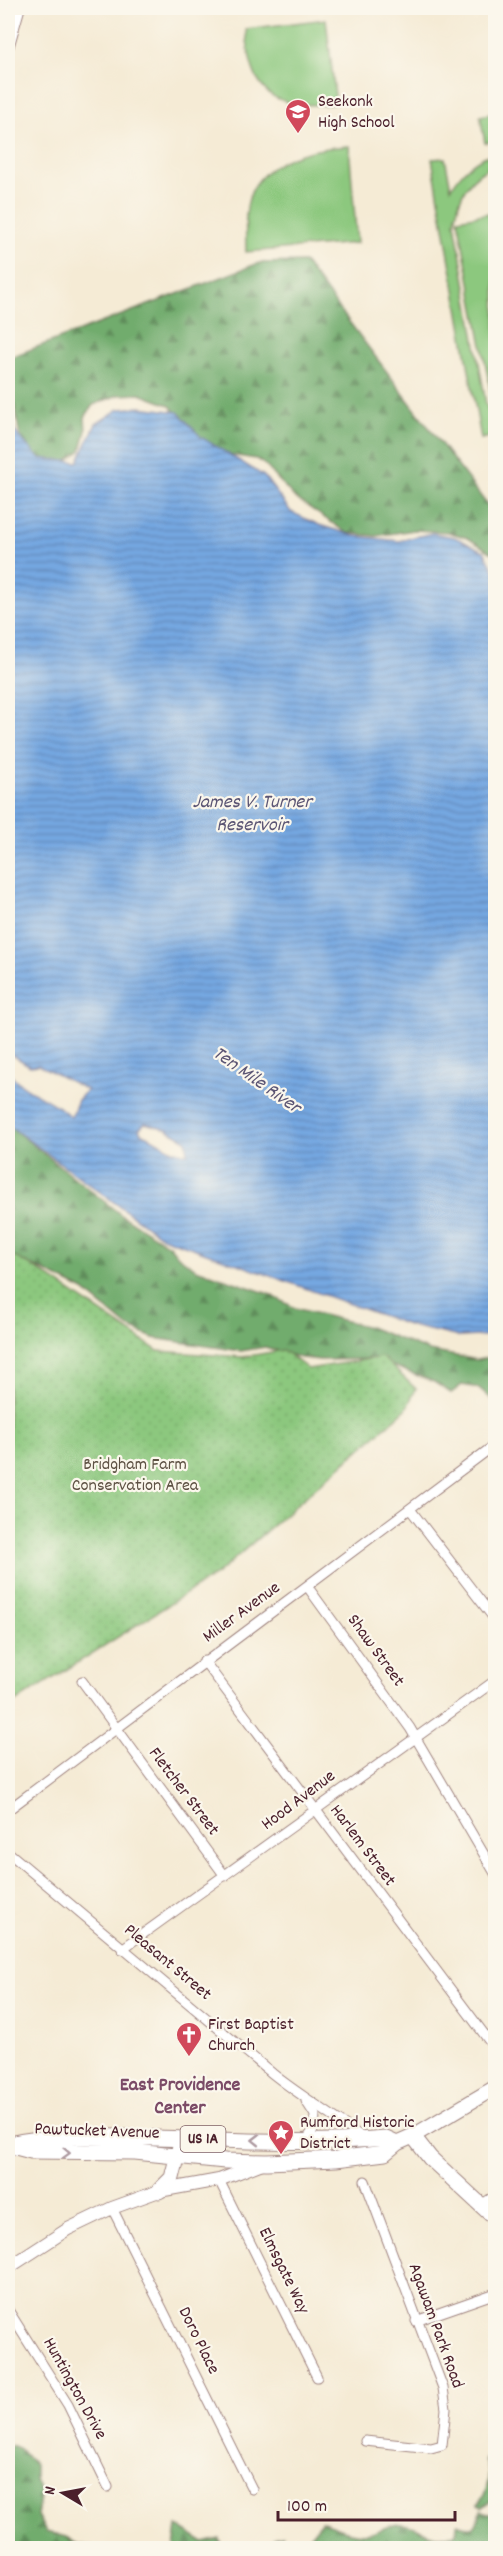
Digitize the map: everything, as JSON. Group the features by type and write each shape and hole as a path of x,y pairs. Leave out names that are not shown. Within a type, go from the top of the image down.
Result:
{"main road":[{"path":"495,2087 413,2136 430,2158 495,2219"},
{"name":"Pawtucket Avenue","path":"8,2145 31,2151 135,2151 225,2161 267,2162 336,2159 385,2153 397,2143 413,2136"},
{"name":"Pawtucket Avenue","path":"8,2145 33,2138 306,2141 386,2138 397,2143"},
{"path":"159,2191 171,2178 180,2155 181,2139"}],"street":[{"path":"8,50 20,8"},
{"name":"Miller Avenue","path":"8,1810 495,1444"},
{"path":"410,1509 495,1621"},
{"name":"Shaw Street","path":"307,1586 411,1728 414,1737 495,1875"},
{"name":"Harlem Street","path":"204,1661 495,2050"},
{"name":"Hood Avenue","path":"122,1949 495,1680"},
{"name":"Fletcher Street","path":"82,1681 225,1876"},
{"name":"Pleasant Street","path":"8,1852 305,2099 335,2115 365,2140"},
{"path":"305,2099 315,2115 314,2129 306,2141"},
{"path":"8,2268 68,2229 112,2208 159,2191 219,2180 267,2162"},
{"name":"Elmsgate Way","path":"219,2180 317,2377"},
{"name":"Agawam Park Road","path":"365,2181 443,2388 446,2409 442,2445 432,2448 365,2441"},
{"path":"481,2205 495,2195"},
{"name":"Doro Place","path":"112,2208 252,2489"},
{"path":"416,2320 495,2293"},
{"name":"Huntington Drive","path":"8,2310 68,2405 108,2487"}],"green space":[{"path":"326,19 336,104 295,104 280,100 268,93 259,83 253,69 246,29"},
{"path":"495,113 495,141 485,143 480,116"},
{"path":"349,146 357,243 246,252 248,202 250,194 262,176 272,168 296,156 323,149"},
{"path":"495,153 495,165 478,175 462,195 455,223 486,404 495,424 495,443 489,437 481,439 432,159 445,158 451,188 470,166 481,158"},
{"path":"495,212 496,409 494,409 458,219"},
{"path":"304,262 495,515 495,555 468,538 448,532 414,530 376,536 347,533 295,498 265,465 256,459 225,454 204,441 169,405 140,394 118,395 93,405 85,417 86,431 81,450 65,463 40,464 25,446 19,432 8,358 259,263"},
{"path":"8,1125 124,1217 169,1245 178,1256 196,1269 269,1294 295,1308 369,1327 429,1351 478,1360 495,1356 495,1402 479,1388 462,1385 451,1393 434,1382 375,1359 301,1358 265,1347 241,1351 153,1338 128,1327 84,1291 38,1268 8,1258"},
{"name":"Bridgham Farm Conservation Area","path":"8,1253 37,1269 158,1351 243,1357 283,1350 308,1369 382,1357 416,1389 406,1409 217,1574 8,1707"},
{"path":"8,2446 19,2448 35,2465 35,2480 41,2493 37,2515 46,2532 66,2537 79,2545 106,2548 8,2548"},
{"path":"495,2455 495,2499 482,2507 478,2505 484,2494 488,2476 485,2459"},
{"path":"481,2510 495,2517 495,2548 300,2548 321,2522 360,2534 402,2524 432,2534 446,2535 456,2533 457,2524 467,2527 474,2526"},
{"path":"177,2526 204,2543 220,2539 223,2548 174,2548"},
{"path":"283,2536 286,2545 295,2548 274,2548 274,2538"}],"water":[{"name":"James V. Turner Reservoir","path":"8,404 15,432 39,458 78,462 96,424 119,409 141,407 178,412 201,437 264,476 291,512 319,525 355,536 399,541 432,533 454,537 484,551 496,574 495,1335 459,1337 411,1326 162,1237 8,1125 8,1073 23,1086 56,1105 71,1117 78,1100 87,1090 39,1065 30,1066 8,1055","holes":["145,1123 167,1129 186,1140 188,1153 170,1149 141,1133 139,1129"]}],"place":[{"name":"Seekonk High School","path":"298,135"},
{"name":"First Baptist Church","path":"189,2058"},
{"name":"Rumford Historic District","path":"281,2156"}],"district":[{"name":"East Providence Center","path":"180,2098"}],"water label":[{"name":"Ten Mile River","path":"256,1081"}]}
